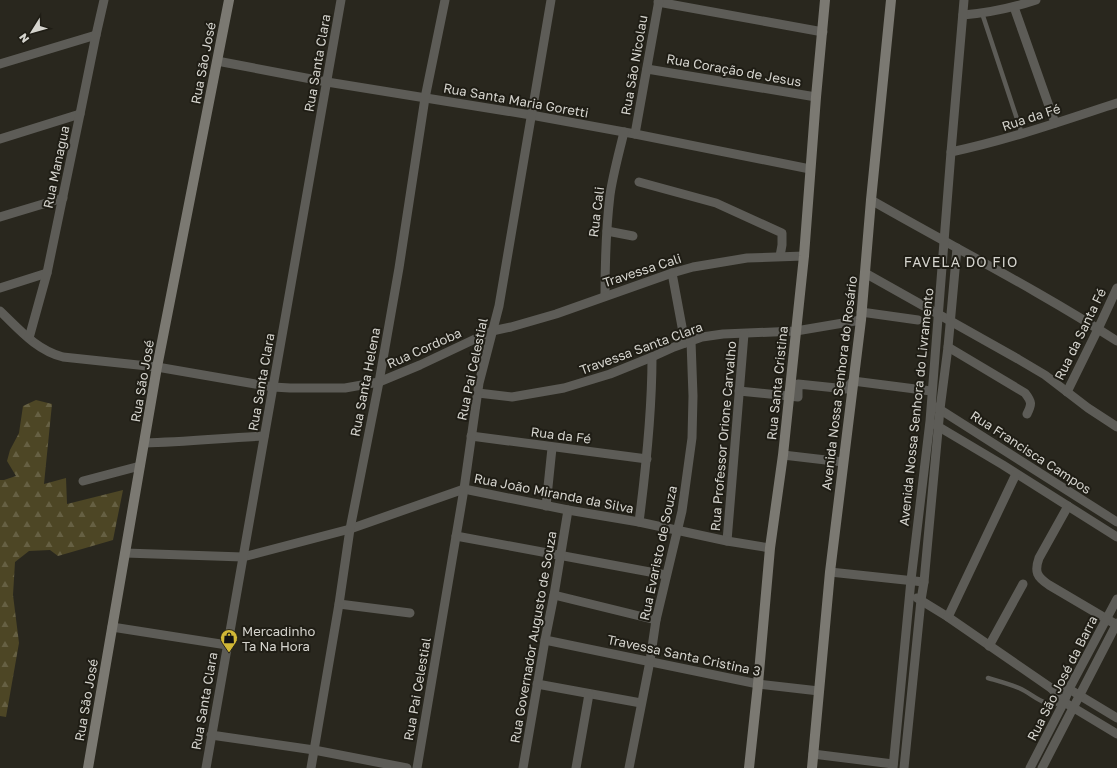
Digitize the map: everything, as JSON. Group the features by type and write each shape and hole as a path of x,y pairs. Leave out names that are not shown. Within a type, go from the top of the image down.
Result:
{"main road":[{"name":"Rua São José","path":"88,768 157,367 229,0"},
{"name":"Rua Santa Cristina","path":"749,768 770,548 783,455 804,256 816,98 826,0"},
{"name":"Avenida Nossa Senhora do Rosário","path":"812,768 830,572 861,316 891,0"}],"street":[{"name":"Rua Managua","path":"29,338 47,273 104,0"},
{"name":"Rua Santa Clara","path":"206,768 341,0"},
{"name":"Rua Santa Helena","path":"311,768 350,529 379,382 399,268 425,98 445,0"},
{"name":"Rua Pai Celestial","path":"416,768 464,489 479,383 499,306 551,0"},
{"name":"Avenida Nossa Senhora do Livramento","path":"893,766 911,580 930,422 931,391 964,0"},
{"path":"963,14 982,13 1036,0"},
{"path":"659,1 823,32"},
{"name":"Rua São Nicolau","path":"635,134 659,1"},
{"path":"1016,4 1055,123"},
{"path":"0,64 96,35"},
{"name":"Rua Santa Maria Goretti","path":"217,61 327,82 531,115 810,169"},
{"name":"Rua Coração de Jesus","path":"647,68 816,98"},
{"name":"Rua da Fé","path":"951,152 1022,134 1117,102"},
{"path":"0,139 80,114"},
{"name":"Rua Cali","path":"605,296 606,231 611,193 624,132"},
{"path":"639,182 716,202 782,233 780,256"},
{"path":"0,216 63,198"},
{"path":"871,200 944,242 1034,290 1117,341"},
{"path":"606,231 633,236"},
{"name":"Avenida Nossa Senhora do Livramento","path":"904,768 924,582 940,409 951,321 956,248"},
{"name":"Travessa Cali","path":"492,331 556,314 693,267 747,258 804,256"},
{"path":"0,288 47,273"},
{"name":"Rua Evaristo de Souza","path":"629,768 650,661 656,620 682,511 692,438 693,396 688,342 672,273"},
{"path":"865,273 938,315 1018,358 1045,375 1088,408 1117,427"},
{"name":"Rua da Santa Fé","path":"1067,392 1117,288"},
{"name":"Rua Cordoba","path":"0,311 41,349 55,355 157,367 273,387 290,388 345,388 379,382 420,365 492,331"},
{"name":"Travessa Santa Clara","path":"478,393 512,397 564,388 610,374 702,337 796,331 861,316 918,320"},
{"name":"Rua Professor Orione Carvalho","path":"727,541 744,334"},
{"path":"948,347 1025,393 1031,402 1027,414"},
{"path":"639,522 647,459 652,357"},
{"path":"739,391 798,397 798,384 846,389 853,381 931,391"},
{"name":"Rua Francisca Campos","path":"931,404 1117,522"},
{"name":"Rua Francisca Campos","path":"930,422 997,461 1117,536"},
{"path":"144,443 264,436"},
{"name":"Rua da Fé","path":"471,436 552,448 647,459"},
{"path":"546,506 552,448"},
{"path":"783,455 843,462"},
{"path":"83,481 140,466"},
{"path":"948,617 1016,474"},
{"name":"Rua João Miranda da Silva","path":"125,553 243,557 350,529 464,489 546,506 639,522 727,541 770,548"},
{"path":"1068,506 1039,558 1036,572 1049,585 1117,624"},
{"name":"Rua Governador Augusto de Souza","path":"523,768 568,510"},
{"path":"456,536 666,575"},
{"path":"830,572 924,582"},
{"path":"989,646 1023,584"},
{"path":"910,593 948,617 1051,688 1064,702 1117,734"},
{"path":"554,595 656,620"},
{"name":"Rua São José da Barra","path":"1030,768 1117,599"},
{"path":"338,604 410,613"},
{"name":"Rua São José da Barra","path":"1042,768 1117,624"},
{"path":"112,627 228,645"},
{"name":"Travessa Santa Cristina 3","path":"546,640 758,684 819,691"},
{"path":"538,684 641,703"},
{"path":"1051,688 1070,689 1117,718"},
{"path":"576,768 589,694"},
{"path":"212,735 314,750 407,768"},
{"path":"813,754 893,766"}],"lane":[{"path":"982,13 1022,134"},
{"path":"988,678 1020,689 1048,704 1064,702"}],"green space":[{"path":"36,400 52,404 44,484 66,478 67,504 123,490 113,540 58,556 50,550 29,551 15,562 13,595 19,643 6,717 0,716 0,480 16,476 7,461 10,450 19,433 23,406"}],"place":[{"name":"Mercadinho Ta Na Hora","path":"229,653"}],"district":[{"name":"FAVELA DO FIO","path":"961,262"}]}
